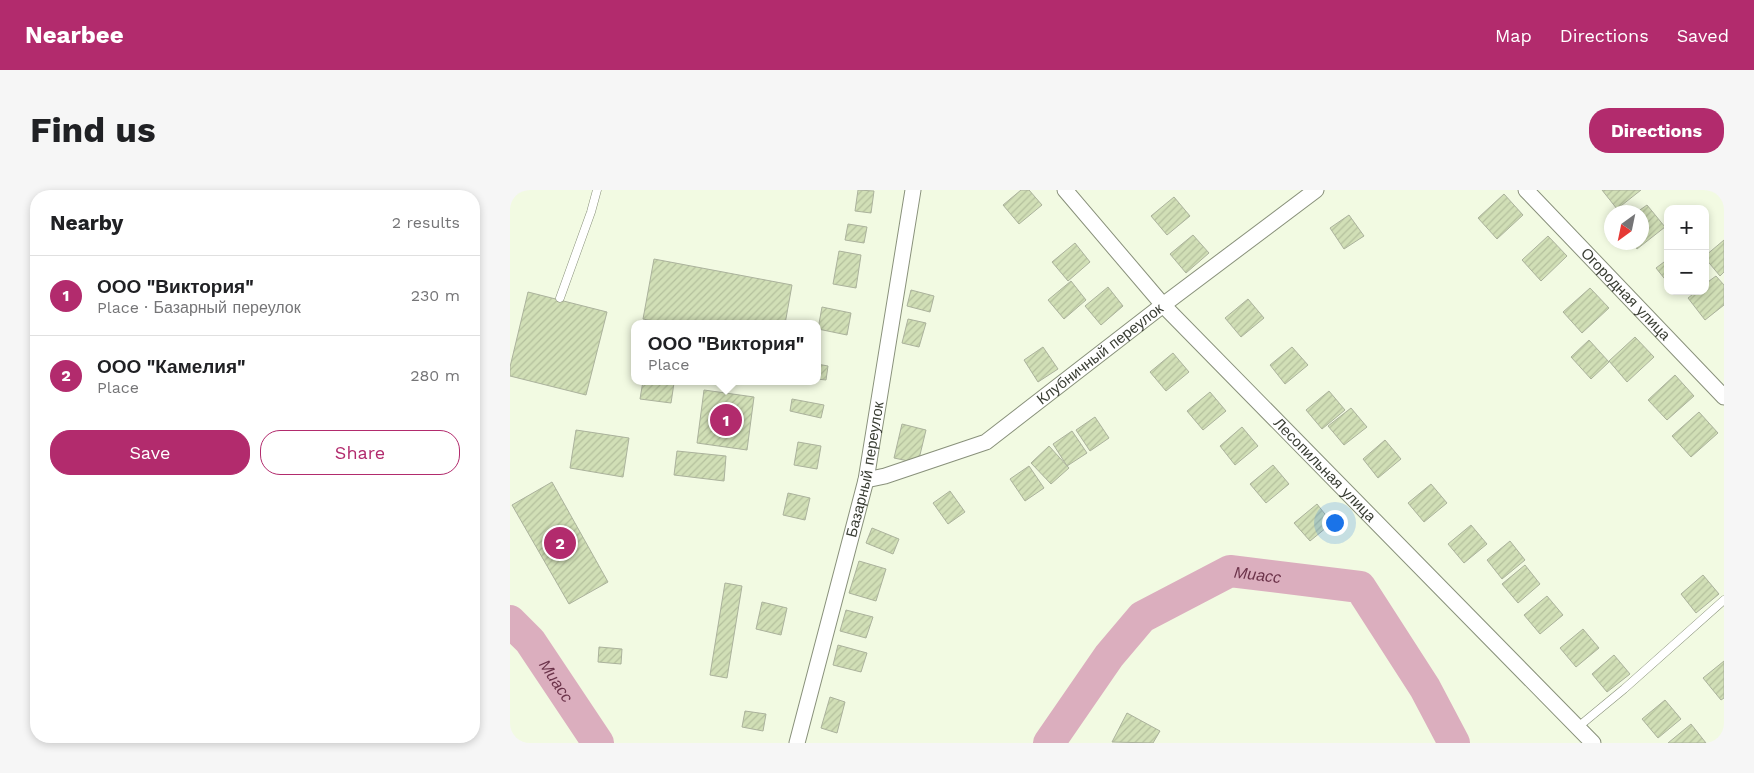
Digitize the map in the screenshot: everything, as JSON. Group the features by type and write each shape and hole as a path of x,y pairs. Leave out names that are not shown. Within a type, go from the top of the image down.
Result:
{"street":[{"name":"Базарный переулок","path":"797,743 866,480 913,190"},
{"name":"Лесопильная улица","path":"1065,190 1163,305 1593,743"},
{"name":"Клубничный переулок","path":"866,480 885,476 986,442 1316,190"},
{"name":"Огородная улица","path":"1526,190 1724,397"}],"lane":[{"path":"560,298 592,212 596,190"},
{"path":"1578,727 1624,689 1724,600"}],"building":[{"path":"858,190 874,191 871,213 855,211"},
{"path":"1021,190 1029,190 1042,205 1019,224 1003,205"},
{"path":"1602,190 1641,190 1622,205 1614,205"},
{"path":"1504,194 1523,215 1497,239 1478,218"},
{"path":"1174,197 1190,216 1167,235 1151,216"},
{"path":"1649,207 1664,226 1649,240"},
{"path":"1349,215 1364,236 1344,249 1330,228"},
{"path":"848,224 867,227 864,243 845,240"},
{"path":"1193,235 1209,253 1186,273 1170,254"},
{"path":"1548,236 1567,256 1541,281 1522,260"},
{"path":"1724,240 1724,272 1720,276 1709,263 1709,253"},
{"path":"1075,243 1090,262 1068,281 1052,262"},
{"path":"839,251 861,255 856,288 833,284"},
{"path":"654,259 792,285 786,320 643,319"},
{"path":"1664,262 1664,278 1656,268"},
{"path":"1716,276 1724,285 1724,305 1705,320 1688,298 1692,295 1709,295 1709,281"},
{"path":"1071,281 1086,300 1064,319 1048,300"},
{"path":"1108,287 1123,306 1101,325 1085,306"},
{"path":"1590,288 1609,308 1582,333 1563,312"},
{"path":"911,290 934,296 930,312 907,306"},
{"path":"528,292 607,312 586,395 510,376 510,367"},
{"path":"1248,299 1264,318 1241,337 1225,318"},
{"path":"822,307 851,313 847,335 821,330 820,320"},
{"path":"908,319 926,323 919,347 902,343"},
{"path":"1635,337 1654,357 1627,382 1609,361"},
{"path":"1589,340 1609,362 1591,379 1571,357"},
{"path":"1043,347 1058,369 1038,382 1024,360"},
{"path":"1292,347 1308,365 1285,384 1270,365"},
{"path":"1173,353 1189,372 1166,391 1150,372"},
{"path":"821,365 828,366 826,380 821,379"},
{"path":"1675,375 1694,396 1667,420 1648,400"},
{"path":"642,385 674,385 671,403 640,399"},
{"path":"704,390 754,397 747,450 697,443"},
{"path":"1329,391 1345,410 1322,429 1306,410"},
{"path":"1210,392 1226,411 1203,430 1187,411"},
{"path":"792,399 824,405 821,418 790,411"},
{"path":"1351,408 1367,427 1344,445 1328,426"},
{"path":"1699,412 1718,433 1691,457 1672,436"},
{"path":"1095,417 1109,438 1090,451 1076,430"},
{"path":"902,424 926,430 918,463 894,458"},
{"path":"1242,427 1258,446 1235,465 1220,446"},
{"path":"576,430 629,438 623,477 570,468"},
{"path":"1072,431 1087,453 1067,466 1053,444"},
{"path":"1385,440 1401,459 1378,478 1363,459"},
{"path":"798,442 821,446 817,469 794,465"},
{"path":"1049,446 1069,468 1051,484 1031,463"},
{"path":"677,451 726,456 724,481 674,475"},
{"path":"1273,465 1289,484 1266,503 1250,484"},
{"path":"1029,466 1044,488 1025,501 1010,479"},
{"path":"552,482 608,582 569,604 512,505"},
{"path":"1431,484 1447,503 1424,522 1408,503"},
{"path":"950,491 965,512 948,524 933,503"},
{"path":"788,493 810,498 805,520 783,515"},
{"path":"1317,504 1332,523 1310,541 1294,523"},
{"path":"1471,525 1487,544 1464,563 1448,544"},
{"path":"872,528 899,539 893,554 866,543"},
{"path":"1510,541 1525,560 1502,579 1487,560"},
{"path":"859,561 886,569 876,601 849,593"},
{"path":"1525,565 1540,584 1518,603 1502,584"},
{"path":"1703,575 1719,594 1696,613 1681,594"},
{"path":"725,583 742,586 727,678 710,675"},
{"path":"1547,596 1563,615 1540,634 1524,615"},
{"path":"762,602 787,608 781,635 756,629"},
{"path":"846,610 873,617 866,638 840,631"},
{"path":"1583,629 1599,648 1576,667 1560,648"},
{"path":"838,645 867,653 861,672 833,665"},
{"path":"599,647 622,649 621,664 598,662"},
{"path":"1614,655 1630,674 1607,692 1592,674"},
{"path":"1724,661 1724,698 1721,700 1703,678"},
{"path":"830,697 845,702 837,733 821,728"},
{"path":"1665,700 1681,719 1658,738 1642,719"},
{"path":"745,711 766,714 763,731 742,727"},
{"path":"1127,713 1160,731 1153,743 1112,742"},
{"path":"1691,724 1706,743 1668,743"}],"waterway":[{"name":"Миасс","path":"1049,743 1109,656 1142,617 1230,571 1360,587 1425,688 1454,743"},
{"name":"Миасс","path":"510,621 530,641 598,743"}],"place":[{"name":"ООО \"Виктория\"","path":"726,420"},
{"name":"ООО \"Камелия\"","path":"560,543"}]}
